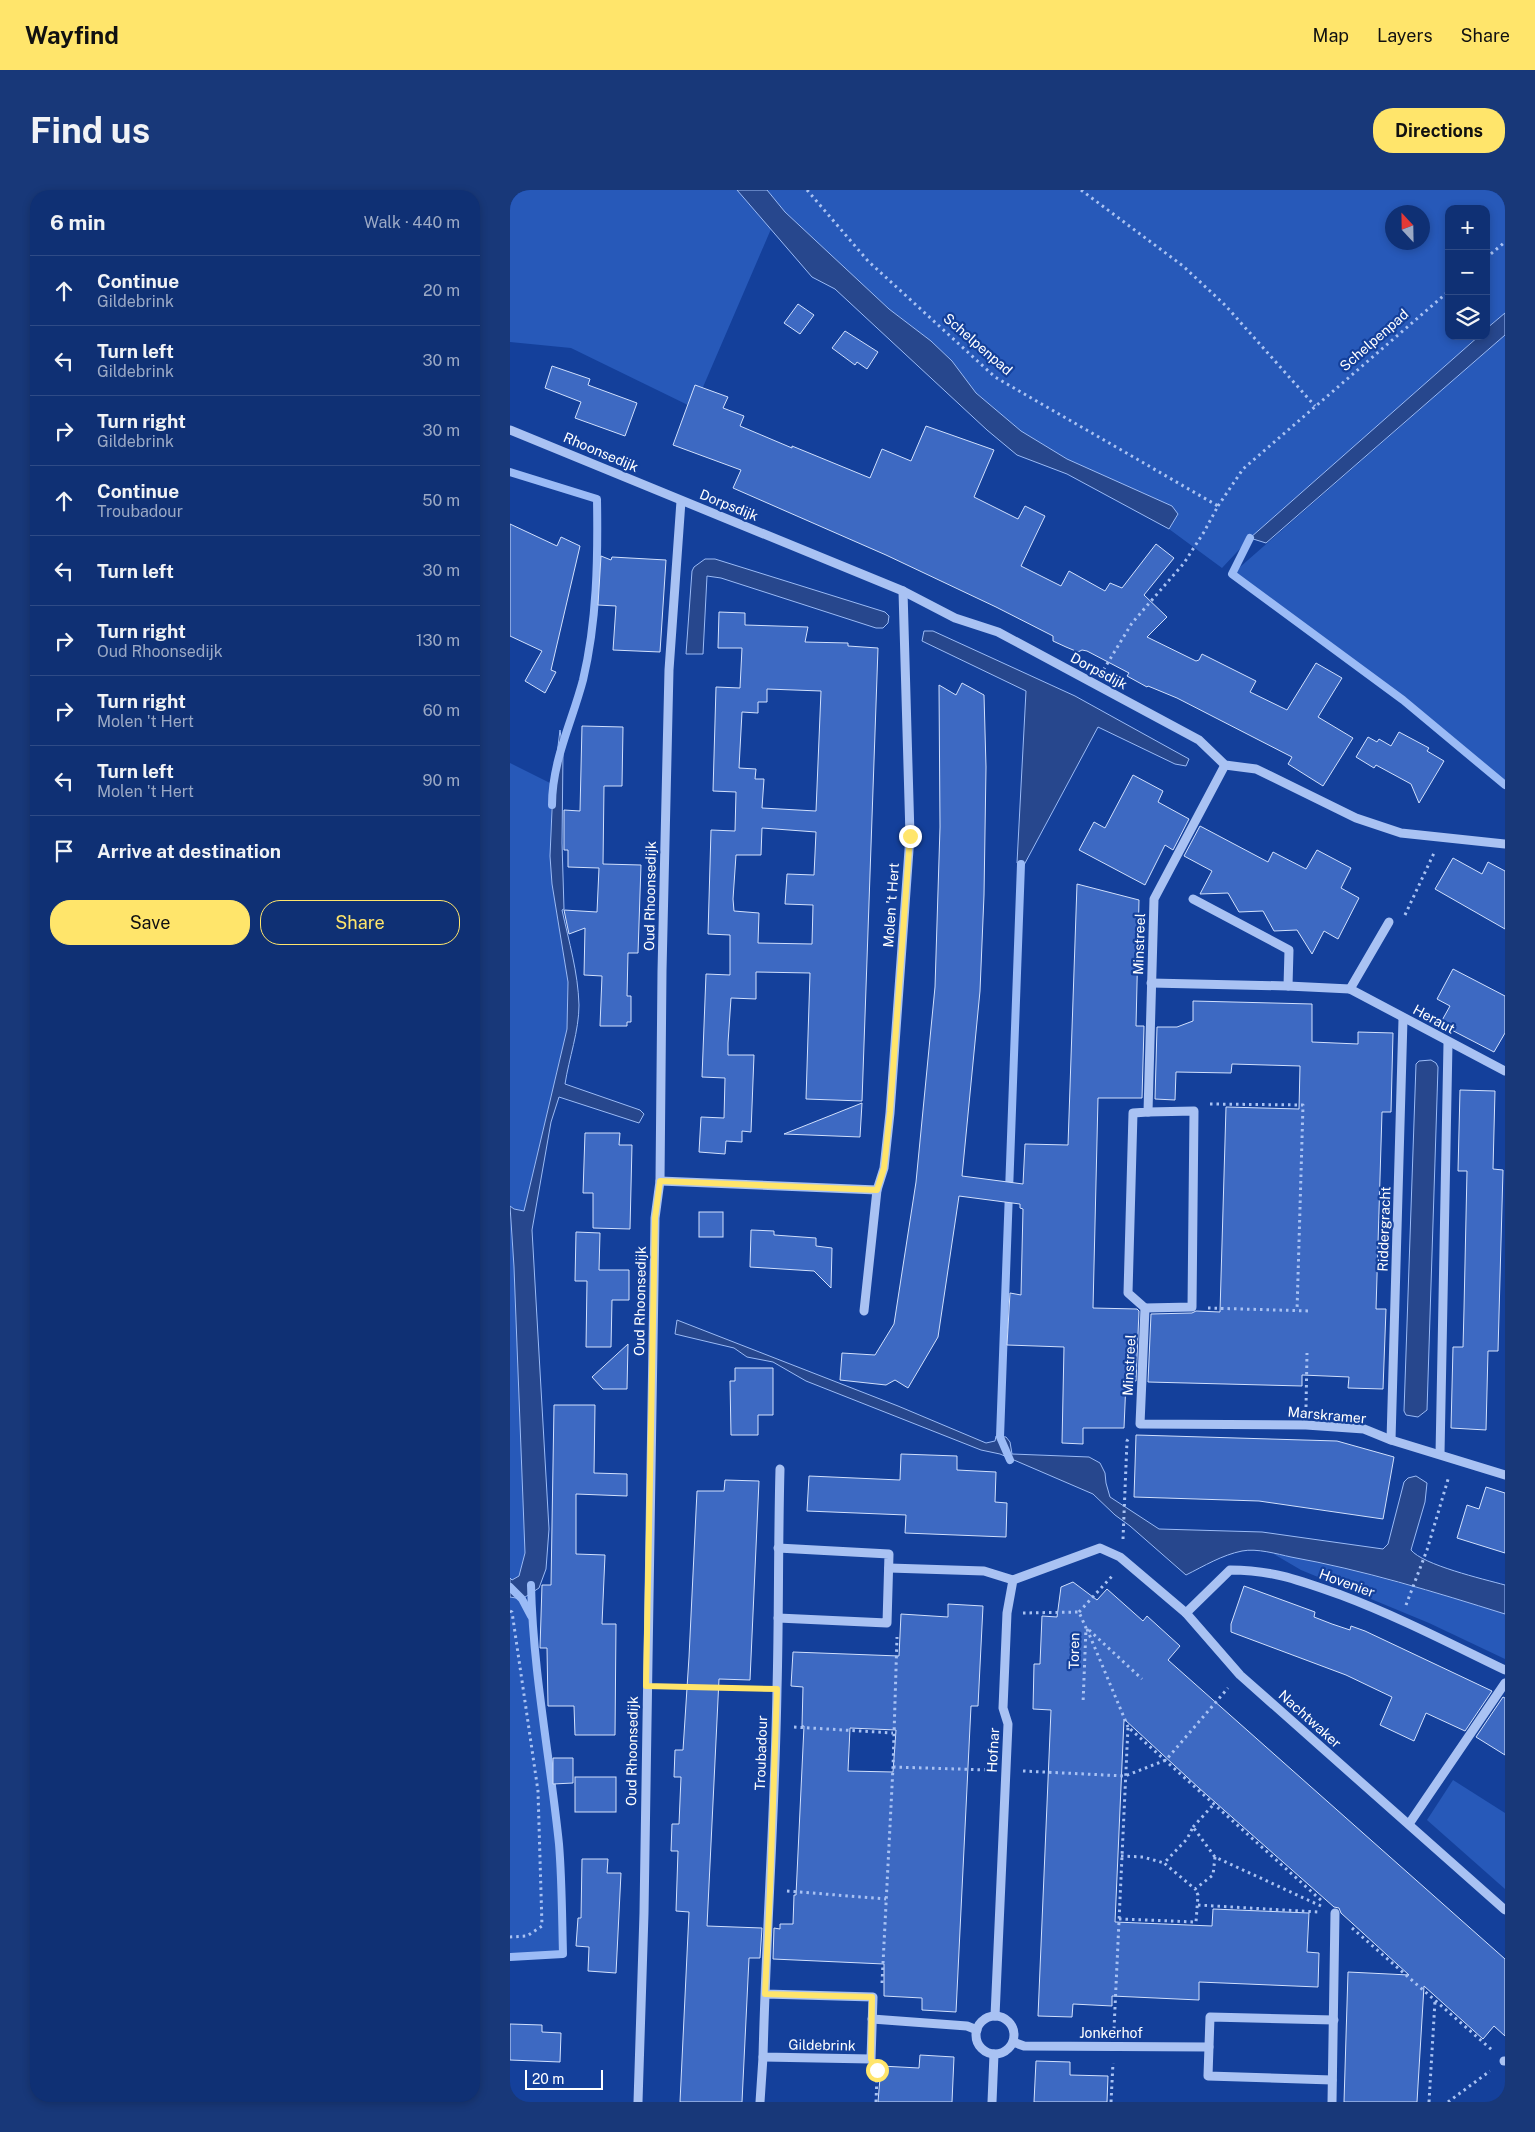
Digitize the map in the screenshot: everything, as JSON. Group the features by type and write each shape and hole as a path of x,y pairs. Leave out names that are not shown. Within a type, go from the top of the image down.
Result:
{"street":[{"name":"Rhoonsedijk","path":"510,430 681,501"},
{"name":"Dorpsdijk","path":"681,501 903,591 955,618 998,632 1199,740 1225,765"},
{"name":"Oud Rhoonsedijk","path":"638,2102 644,1913 646,1686 655,1218 660,1181 662,971 669,670 681,501"},
{"name":"Molen 't Hert","path":"864,1311 877,1190 884,1168 890,1112 910,836 903,591"},
{"path":"1225,765 1256,769 1356,818 1401,833 1505,844"},
{"name":"Minstreel","path":"1148,1112 1154,900 1225,765"},
{"path":"1193,899 1289,950 1288,986"},
{"path":"1350,989 1389,922"},
{"name":"Heraut","path":"1151,983 1350,989 1448,1043 1505,1071"},
{"name":"Riddergracht","path":"1391,1440 1403,1018"},
{"path":"1440,1454 1448,1043"},
{"path":"1194,1111 1192,1308 1145,1308 1128,1293 1133,1113 1194,1111"},
{"path":"660,1181 877,1190"},
{"name":"Minstreel","path":"1140,1424 1145,1308"},
{"name":"Marskramer","path":"1140,1424 1306,1425 1364,1429 1391,1440 1505,1475"},
{"name":"Troubadour","path":"770,1889 777,1689 780,1469"},
{"path":"778,1548 889,1554 887,1623 778,1618"},
{"name":"Nachtwaker","path":"1013,1580 1100,1548 1126,1561 1186,1614 1240,1674 1505,1910"},
{"path":"889,1568 984,1571 1013,1580"},
{"name":"Hovenier","path":"1186,1614 1230,1570 1251,1570 1290,1576 1377,1609 1505,1670"},
{"name":"Hofnar","path":"995,2016 1008,1724 1003,1708 1007,1613 1013,1580"},
{"path":"1409,1824 1505,1683"},
{"path":"760,2102 770,1889"},
{"path":"1332,2102 1335,1913"},
{"path":"765,1994 872,1997"},
{"name":"Gildebrink","path":"763,2057 871,2059 872,1997"},
{"path":"995,2016 1002,2017 1013,2028 1015,2035 1013,2042 1007,2050 994,2054 980,2046 977,2030 986,2018 995,2016"},
{"path":"1332,2080 1208,2076 1210,2017 1334,2020"},
{"path":"872,2019 967,2026 977,2030"},
{"name":"Jonkerhof","path":"1013,2042 1024,2046 1209,2047"},
{"path":"992,2102 994,2054"}],"path":[{"name":"Schelpenpad","path":"807,190 868,260 995,377 1218,506"},
{"path":"1081,190 1183,266 1225,305 1315,406"},
{"path":"1490,255 1505,242"},
{"name":"Schelpenpad","path":"1094,685 1132,623 1184,563 1218,506 1244,469 1445,293"},
{"path":"1389,922 1402,922 1441,838"},
{"path":"1194,1111 1198,1104 1302,1105 1297,1311"},
{"path":"1192,1308 1310,1311"},
{"path":"1306,1425 1307,1353"},
{"path":"1124,1533 1127,1441 1140,1424"},
{"path":"1413,1591 1454,1459"},
{"path":"1079,1612 1126,1561"},
{"path":"510,1611 512,1612 519,1652 538,1791 542,1926 528,1936 510,1937"},
{"name":"Toren","path":"1007,1613 1079,1612 1086,1628 1083,1704"},
{"path":"872,1997 881,1995 893,1766 897,1633 887,1623"},
{"path":"1086,1628 1142,1679"},
{"path":"1086,1628 1128,1727 1335,1913 1505,2061 1448,2102"},
{"path":"893,1766 1125,1776 1166,1760 1240,1674"},
{"path":"646,1686 777,1689"},
{"path":"776,1726 893,1732"},
{"path":"1111,2102 1128,1727"},
{"path":"1164,1863 1187,1839 1193,1827 1214,1804"},
{"path":"1193,1827 1215,1857 1335,1913"},
{"path":"1119,1919 1196,1922 1198,1905 1198,1895 1195,1889 1164,1863 1143,1857 1121,1856"},
{"path":"1195,1889 1213,1875 1215,1857"},
{"path":"770,1889 886,1899"},
{"path":"1198,1905 1335,1913"},
{"path":"1429,2102 1435,2001"},
{"path":"871,2059 877,2070 876,2102"}],"shaded area":[{"path":"510,190 737,190 771,229 694,408 571,348 510,342"},
{"path":"737,190 767,190 785,212 889,309 931,341 952,361 976,393 1021,431 1067,459 1172,506 1178,514 1169,529 1067,474 1017,455 987,430 835,289 812,277"},
{"path":"767,190 1505,190 1505,313 1490,326 1490,205 1445,205 1445,340 1474,340 1250,538 1222,568 1169,529 1178,514 1067,459 1021,431 976,393 952,361 931,341 889,309 785,212"},
{"path":"1505,313 1505,335 1266,543 1250,538 1474,340 1490,340 1490,326"},
{"path":"1505,335 1505,785 1403,700 1232,574"},
{"path":"705,559 715,559 885,612 889,616 888,623 883,628 876,628 721,578 707,576 703,654 686,654 692,571 694,567"},
{"path":"924,631 933,631 1075,696 1189,759 1186,766 1175,764 1098,727 1024,865 1017,863 1026,691 922,641"},
{"path":"560,730 562,744 559,747 563,752 562,843 564,909 562,910 575,969 579,1005 576,1035 565,1084 640,1110 644,1114 639,1123 559,1097 551,1122 532,1230 549,1529 546,1569 539,1588 522,1599 510,1597 510,1578 512,1580 519,1576 525,1553 510,1206 524,1211 567,1029 568,982 552,884 550,856 553,787"},
{"path":"510,763 552,784 550,856 552,884 568,982 567,1029 524,1211 510,1206"},
{"path":"1431,1060 1438,1067 1427,1410 1418,1417 1406,1415 1404,1411 1416,1064 1419,1061"},
{"path":"510,1217 514,1267 525,1553 519,1576 512,1580 510,1578"},
{"path":"677,1320 898,1406 986,1443 995,1441 996,1436 1006,1437 1010,1442 1012,1454 1089,1457 1100,1463 1105,1473 1110,1497 1159,1529 1262,1532 1383,1549 1388,1544 1404,1482 1408,1478 1416,1476 1427,1483 1425,1502 1411,1550 1418,1556 1440,1566 1505,1585 1505,1614 1372,1575 1260,1551 1248,1550 1227,1555 1186,1575 1093,1494 1000,1454 981,1450 806,1381 773,1362 747,1357 734,1348 675,1334"},
{"path":"1272,1553 1390,1580 1505,1614 1505,1659 1429,1623 1301,1570"},
{"path":"510,1597 522,1599 532,1618 545,1740 559,1845 563,1954 510,1957"},
{"path":"1453,1780 1505,1813 1505,1889 1427,1820"}],"building":[{"path":"798,304 814,315 800,334 784,323"},
{"path":"845,331 878,352 867,369 857,362 855,365 832,348"},
{"path":"552,366 590,379 588,385 637,403 625,436 575,418 581,402 545,388"},
{"path":"695,385 728,397 723,408 744,416 740,426 870,478 882,449 911,461 926,426 994,450 974,497 1018,519 1025,506 1045,516 1021,566 1061,586 1069,571 1105,591 1110,583 1122,588 1156,544 1174,558 1144,595 1167,617 1147,637 1196,661 1199,660 1202,654 1256,681 1250,692 1287,710 1316,663 1342,678 1318,717 1353,738 1323,786 1288,764 1292,757 1177,698 1147,687 1127,676 1129,673 1087,651 1082,650 1078,652 1066,647 1053,641 1053,636 996,607 886,555 733,488 741,470 673,445"},
{"path":"510,524 557,546 561,537 580,546 551,670 556,672 545,693 525,681 542,651 510,636"},
{"path":"601,556 611,560 612,557 666,560 660,652 613,650 616,606 598,605"},
{"path":"719,612 745,613 745,625 808,627 805,642 848,643 848,646 878,648 862,1101 806,1099 810,973 756,972 756,999 731,998 728,1043 728,1055 754,1055 751,1132 742,1131 742,1142 726,1141 725,1154 699,1152 701,1117 724,1118 725,1078 702,1077 706,974 730,975 730,935 708,934 711,830 735,831 736,792 713,791 716,687 740,688 742,648 718,648","holes":["767,689 821,691 816,811 762,808 764,779 755,779 756,769 739,768 742,712 758,713 758,702 767,702","762,828 816,832 814,875 787,874 785,904 813,905 812,944 758,943 759,913 734,911 736,855 761,855"]},
{"path":"962,683 984,695 986,767 980,991 962,1176 1023,1184 1025,1144 1068,1145 1077,884 1139,900 1136,1026 1144,1026 1142,1098 1098,1098 1093,1308 1137,1309 1139,1311 1136,1381 1126,1381 1124,1428 1083,1428 1083,1444 1062,1443 1064,1347 1007,1345 1010,1293 1021,1295 1023,1209 1020,1208 1020,1204 959,1196 938,1337 908,1388 895,1380 886,1385 840,1380 842,1353 875,1355 894,1324 916,1182 935,987 940,827 939,685 956,695"},
{"path":"582,726 623,727 622,786 604,786 603,864 641,865 638,953 628,953 627,996 631,996 631,1022 627,1022 627,1026 600,1026 602,976 584,975 585,928 569,934 564,910 597,912 599,868 568,867 568,850 564,850 564,810 580,811"},
{"path":"1399,732 1429,748 1427,751 1444,761 1419,803 1411,784 1376,765 1374,768 1356,757 1368,737 1377,742 1379,739 1391,746"},
{"path":"1133,775 1163,791 1158,802 1189,819 1173,850 1165,845 1145,885 1079,850 1094,822 1105,828"},
{"path":"1200,826 1268,862 1273,852 1306,869 1317,850 1351,868 1341,888 1359,898 1338,939 1324,931 1312,954 1297,930 1274,931 1263,911 1239,912 1228,893 1200,894 1212,871 1184,856"},
{"path":"1453,858 1482,874 1488,862 1505,871 1505,929 1435,889"},
{"path":"1453,969 1505,996 1505,1033 1494,1052 1440,1024 1450,1006 1437,999"},
{"path":"1193,1001 1312,1004 1312,1042 1358,1044 1358,1032 1393,1033 1391,1112 1382,1112 1376,1309 1386,1309 1383,1389 1348,1388 1349,1377 1302,1375 1302,1386 1148,1382 1151,1314 1192,1313 1196,1311 1220,1312 1226,1107 1299,1109 1300,1066 1232,1064 1231,1073 1176,1072 1175,1100 1155,1099 1157,1027 1177,1027 1193,1021"},
{"path":"1460,1090 1495,1091 1493,1169 1503,1170 1498,1351 1488,1351 1486,1430 1451,1428 1453,1347 1463,1347 1467,1171 1458,1171"},
{"path":"862,1103 860,1137 784,1134"},
{"path":"585,1133 620,1133 619,1145 632,1145 630,1229 593,1228 593,1193 583,1193"},
{"path":"699,1212 723,1212 723,1237 699,1237"},
{"path":"751,1230 774,1231 774,1235 816,1238 816,1246 832,1248 831,1288 814,1271 750,1267"},
{"path":"576,1232 600,1233 599,1270 629,1270 629,1300 612,1300 611,1347 586,1347 587,1281 575,1281"},
{"path":"628,1344 627,1389 603,1389 592,1377"},
{"path":"735,1368 773,1368 773,1415 758,1415 758,1435 731,1435 730,1381 735,1381"},
{"path":"554,1405 595,1405 594,1473 627,1474 627,1496 576,1494 576,1554 605,1555 602,1624 616,1624 615,1735 575,1735 574,1706 548,1706 547,1648 540,1648 542,1585 551,1585"},
{"path":"1136,1435 1337,1441 1394,1457 1383,1519 1259,1501 1134,1497"},
{"path":"901,1454 957,1456 957,1470 996,1472 995,1502 1007,1503 1006,1537 905,1533 906,1515 807,1511 809,1476 900,1480"},
{"path":"725,1480 759,1481 750,1680 719,1679 707,1926 762,1928 760,1958 749,1958 742,2102 680,2102 689,1912 676,1911 678,1851 671,1851 672,1824 679,1824 681,1777 674,1777 675,1750 683,1750 697,1491 724,1491"},
{"path":"1486,1487 1505,1493 1505,1553 1457,1538 1467,1505 1479,1509"},
{"path":"1073,1582 1097,1600 1107,1589 1143,1621 1147,1616 1180,1646 1168,1660 1505,1959 1505,2036 1494,2026 1483,2039 1424,1986 1417,2102 1344,2102 1348,1972 1409,1975 1341,1913 1339,1908 1334,1907 1124,1719 1115,1922 1212,1926 1213,1909 1309,1913 1307,1952 1319,1953 1318,1987 1199,1982 1199,2000 1112,1996 1112,2006 1073,2004 1072,2017 1038,2016 1051,1710 1033,1709 1034,1664 1040,1664 1042,1616 1057,1617 1061,1587"},
{"path":"1244,1586 1315,1612 1314,1617 1332,1624 1350,1630 1351,1626 1365,1631 1492,1691 1465,1731 1426,1713 1414,1741 1380,1725 1392,1697 1346,1675 1231,1632 1231,1624"},
{"path":"948,1604 983,1606 978,1706 971,1706 956,2012 922,2010 922,1998 884,1996 884,1964 773,1959 774,1928 780,1929 780,1924 793,1924 794,1895 796,1895 804,1726 802,1726 803,1687 791,1686 793,1652 899,1656 901,1614 948,1617","holes":["850,1728 896,1730 893,1772 848,1771"]},
{"path":"1503,1697 1505,1698 1505,1755 1476,1737"},
{"path":"553,1758 573,1758 573,1783 553,1784"},
{"path":"575,1777 616,1777 616,1812 575,1812"},
{"path":"582,1859 608,1859 607,1873 621,1873 616,1973 588,1971 589,1947 576,1946 578,1918 581,1918"},
{"path":"510,2024 542,2025 542,2032 561,2033 560,2062 510,2060"},
{"path":"920,2055 954,2057 952,2102 878,2102 881,2066 919,2068"},
{"path":"1036,2061 1070,2062 1070,2075 1108,2076 1107,2102 1034,2102"}],"waterway":[{"path":"510,472 597,499 597,568 588,658 555,773 552,805"},
{"path":"1250,538 1232,574 1403,700 1505,785"},
{"path":"1010,1460 1000,1437 1021,864"},
{"path":"510,1957 563,1954 559,1844 538,1682 531,1585"},
{"path":"510,1587 522,1599 531,1616"}],"route":[{"path":"877,2070 871,2059 872,1997 765,1994 777,1689 646,1686 655,1218 660,1181 877,1190 884,1168 890,1112 910,836"}]}
